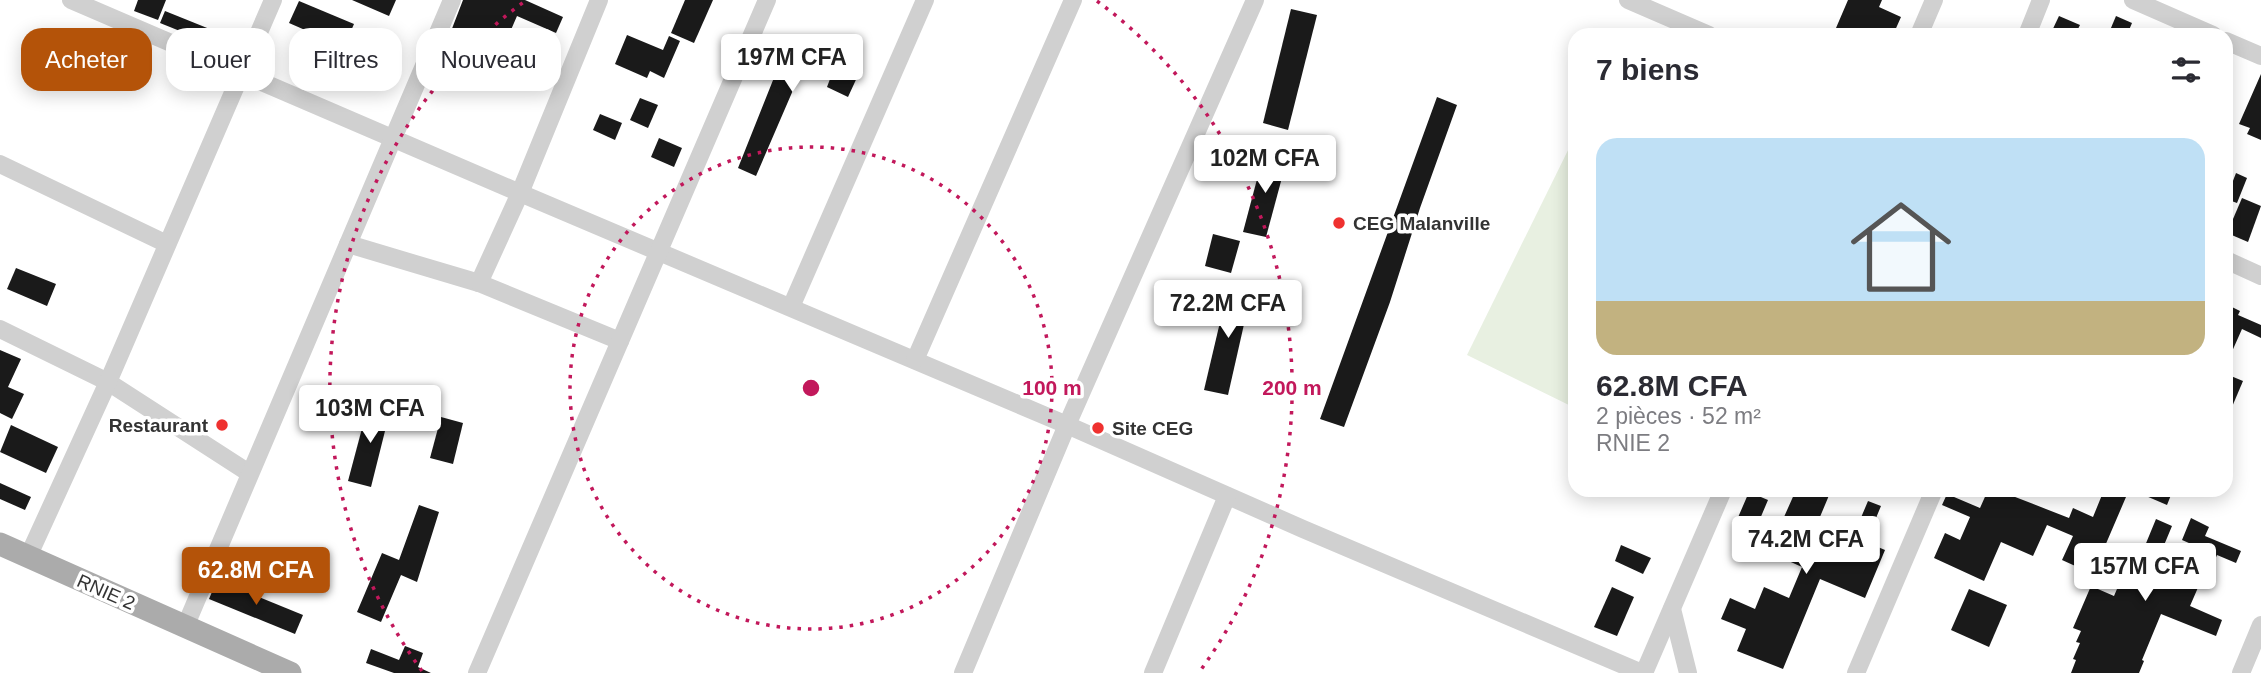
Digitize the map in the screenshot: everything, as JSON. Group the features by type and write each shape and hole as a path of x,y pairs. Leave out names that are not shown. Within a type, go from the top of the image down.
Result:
{"main road":[{"name":"RNIE 2","path":"0,544 290,673"}],"street":[{"path":"260,28 273,0"},
{"path":"185,627 452,0"},
{"path":"479,283 520,194 599,0"},
{"path":"477,673 767,0"},
{"path":"791,307 925,0"},
{"path":"915,360 1073,0"},
{"path":"963,673 1067,425 1255,0"},
{"path":"1628,0 1693,28"},
{"path":"1922,28 1934,0"},
{"path":"2030,28 2041,0"},
{"path":"2133,0 2197,28"},
{"path":"75,1 166,40"},
{"path":"2233,44 2261,56"},
{"path":"275,87 1643,673 1720,497"},
{"path":"28,557 107,382 232,91"},
{"path":"0,164 167,244"},
{"path":"348,244 479,283 620,341"},
{"path":"2233,263 2261,276"},
{"path":"0,329 107,382 249,473"},
{"path":"1153,673 1227,496"},
{"path":"1856,673 1931,497"},
{"path":"1672,608 1688,673"},
{"path":"2241,673 2261,625"}],"green space":[{"path":"1568,150 1568,405 1467,355"}],"building":[{"path":"138,0 166,0 158,20 134,11"},
{"path":"352,0 396,0 389,16"},
{"path":"463,0 525,0 563,17 558,28 545,28 517,16 512,28 452,28"},
{"path":"685,0 713,0 694,43 671,33"},
{"path":"1848,0 1882,0 1879,7 1901,17 1896,28 1836,28"},
{"path":"299,1 354,24 352,28 300,28 289,23"},
{"path":"1291,9 1317,15 1288,130 1263,123"},
{"path":"165,11 207,28 172,28 160,23"},
{"path":"2059,16 2080,25 2078,28 2053,28"},
{"path":"2116,16 2132,23 2130,28 2111,28"},
{"path":"627,35 663,50 669,36 680,41 664,78 650,71 647,78 615,64"},
{"path":"791,35 860,71 848,97 827,87 830,79 803,67 756,176 738,168"},
{"path":"2261,74 2261,140 2247,134 2250,128 2239,124"},
{"path":"1437,97 1457,105 1344,427 1320,419"},
{"path":"640,98 658,105 648,128 630,120"},
{"path":"600,114 622,123 615,140 593,130"},
{"path":"659,138 682,148 674,167 651,157"},
{"path":"1264,153 1287,159 1266,237 1243,232"},
{"path":"2236,173 2247,178 2237,203 2233,202 2233,181"},
{"path":"2242,198 2261,206 2248,242 2233,236 2233,219"},
{"path":"1213,234 1240,241 1231,273 1205,266"},
{"path":"16,268 56,284 47,306 7,289"},
{"path":"1229,284 1252,289 1228,395 1204,390"},
{"path":"2233,308 2240,311 2238,315 2261,325 2261,338 2242,329 2233,349"},
{"path":"0,350 21,359 8,387 24,394 12,419 0,413"},
{"path":"2233,377 2243,381 2233,405"},
{"path":"369,402 391,407 371,487 348,481"},
{"path":"441,417 463,423 453,464 430,458"},
{"path":"11,425 58,447 46,473 0,452"},
{"path":"0,483 31,497 25,510 0,499"},
{"path":"1747,497 1768,500 1757,526 1752,524 1747,535 1733,529"},
{"path":"1793,497 1828,497 1817,524 1852,539 1868,501 1881,506 1866,542 1885,550 1865,598 1820,579 1783,669 1737,651 1746,629 1721,619 1730,598 1755,609 1764,587 1789,598 1802,567 1773,554 1788,519 1784,517"},
{"path":"1946,497 1954,497 1980,508 1985,497 2015,497 2069,518 2073,508 2093,517 2101,497 2126,497 2093,574 2062,560 2073,536 2047,525 2033,556 2001,542 1984,581 1934,558 1945,533 1960,540 1970,517 1942,505"},
{"path":"2148,497 2170,497 2167,505"},
{"path":"419,505 439,512 417,582 401,575 381,622 357,612 382,553 399,560"},
{"path":"2191,518 2209,527 2205,536 2241,551 2236,563 2217,555 2207,578 2203,576 2190,606 2222,620 2216,636 2161,614 2139,673 2071,673 2076,660 2073,659 2080,643 2076,642 2081,631 2073,628 2091,586 2114,596 2134,549 2142,553 2156,519 2172,526 2157,562 2186,574 2198,547 2182,540"},
{"path":"1621,545 1651,558 1643,574 1615,561"},
{"path":"217,580 303,615 295,634 209,599"},
{"path":"1612,587 1634,597 1617,636 1594,627"},
{"path":"1969,589 2007,605 1989,647 1951,630"},
{"path":"405,646 423,653 418,667 431,673 394,673 366,663 371,649 399,660"}],"place":[{"name":"CEG Malanville","path":"1339,223"},
{"name":"Restaurant","path":"222,425"},
{"name":"Site CEG","path":"1098,428"}]}
